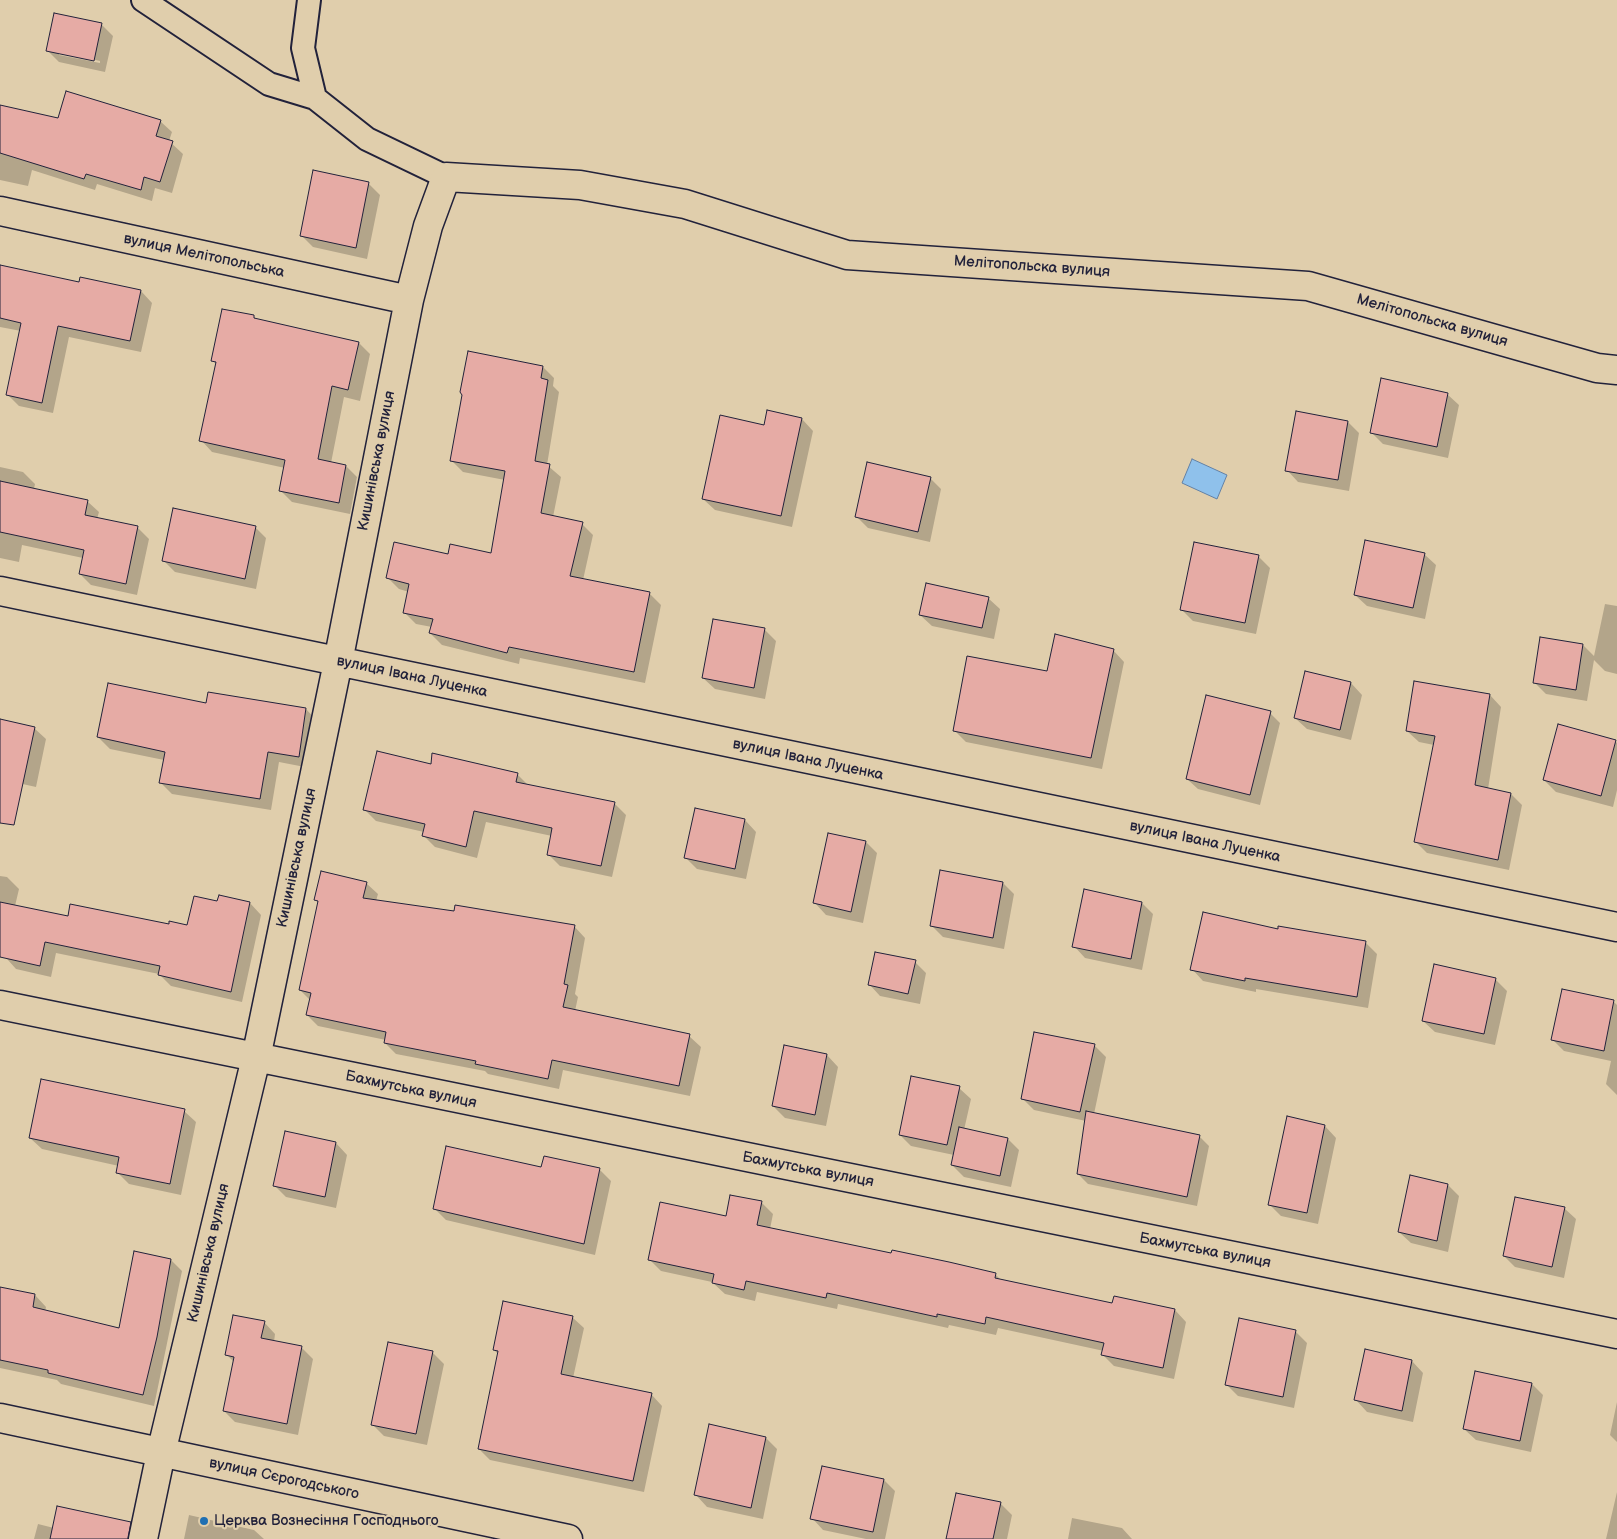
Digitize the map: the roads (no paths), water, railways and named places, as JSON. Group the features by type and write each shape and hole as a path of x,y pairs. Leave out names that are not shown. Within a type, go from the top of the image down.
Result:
{"street":[{"name":"Кишинівська вулиця","path":"143,1539 161,1453 256,1058 338,662 409,300 428,226 446,177"},
{"name":"Мелітопольска вулиця","path":"446,177 580,185 685,204 847,255 1308,286 1597,368 1617,370"},
{"name":"вулиця Мелітопольська","path":"0,211 409,300"},
{"name":"вулиця Івана Луценка","path":"0,591 1617,927"},
{"name":"Бахмутська вулиця","path":"0,1006 1617,1334"},
{"name":"вулиця Сєрогодського","path":"0,1418 568,1539"}],"lane":[{"path":"143,0 269,84 315,98 367,139 446,177"},
{"path":"309,0 303,48 315,98"}],"water":[{"path":"1192,459 1227,475 1217,499 1182,483"}],"place":[{"name":"Церква Вознесіння Господнього","path":"204,1521"}]}
